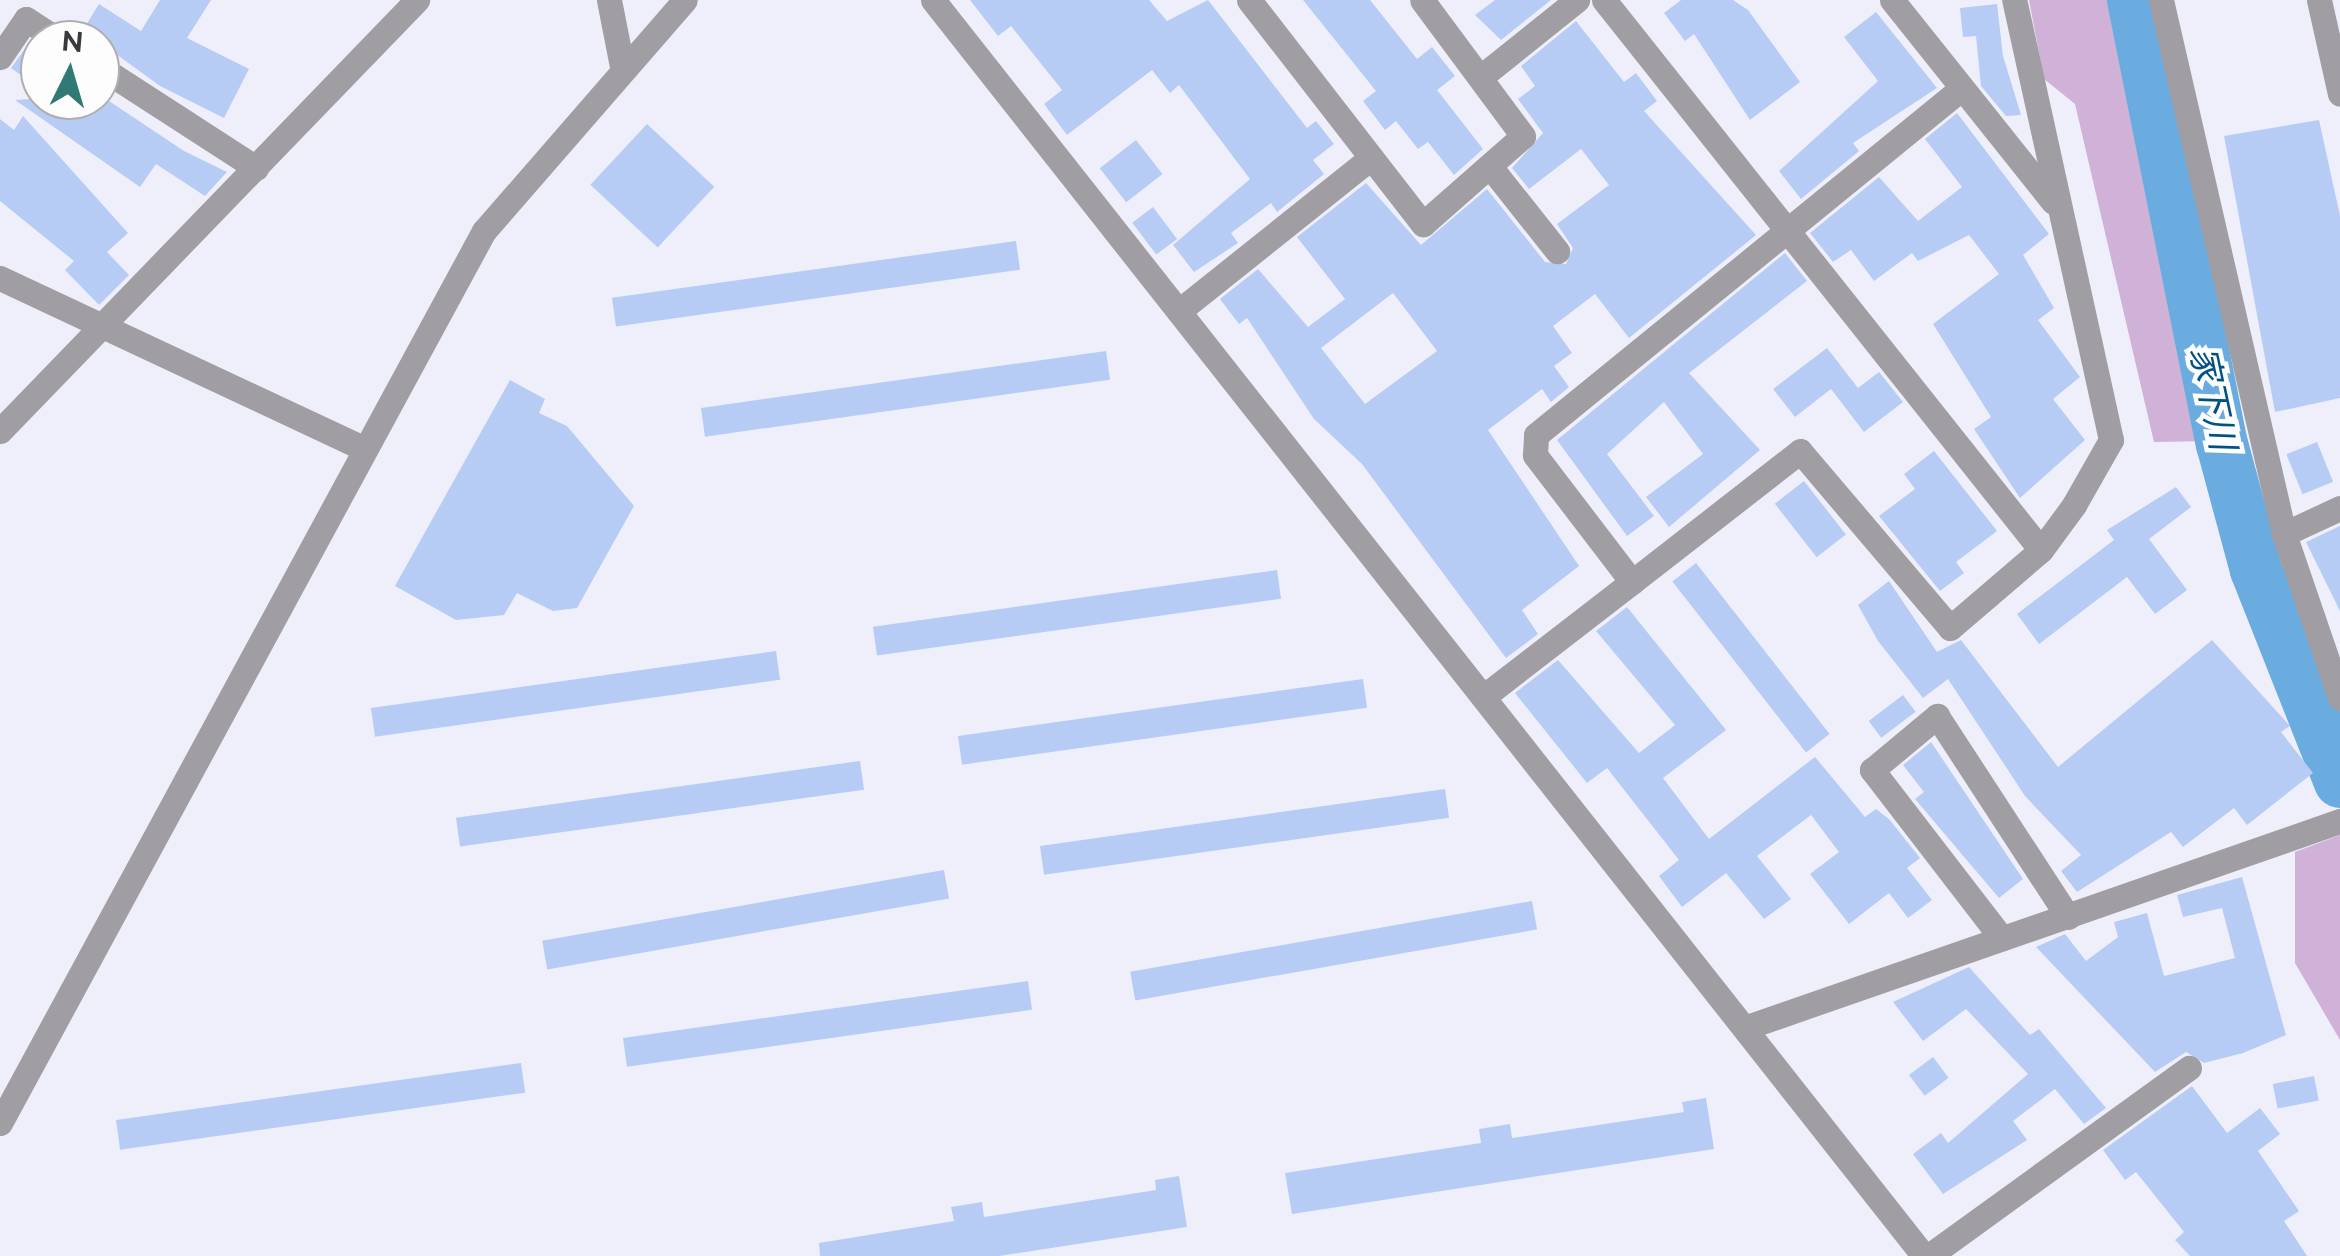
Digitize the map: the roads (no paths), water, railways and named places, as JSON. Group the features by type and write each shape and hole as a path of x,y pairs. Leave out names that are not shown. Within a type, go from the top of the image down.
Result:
{"street":[{"path":"0,432 416,0"},
{"path":"610,0 622,66"},
{"path":"0,1123 360,447 484,231 622,66 685,0"},
{"path":"933,0 1927,1256 2190,1068"},
{"path":"1249,0 1368,160 1423,224 1492,168 1523,136 1422,0"},
{"path":"1482,76 1577,0"},
{"path":"1604,0 1786,234 2041,550"},
{"path":"1892,0 2056,206"},
{"path":"1486,694 1800,451 1950,628 2041,550 2111,440 2056,206 2014,0"},
{"path":"2161,0 2284,534 2334,664 2340,698"},
{"path":"2319,0 2340,94"},
{"path":"0,58 20,28"},
{"path":"120,80 256,168"},
{"path":"1632,582 1535,454 1536,435 1962,88"},
{"path":"1179,311 1368,160"},
{"path":"1492,168 1557,252"},
{"path":"0,278 360,447"},
{"path":"2284,534 2340,508"},
{"path":"2000,936 1872,770 1937,716 2068,917"},
{"path":"1747,1027 2340,820"}],"waterway":[{"name":"家下川","path":"2133,0 2222,444 2256,570 2340,782"}]}
